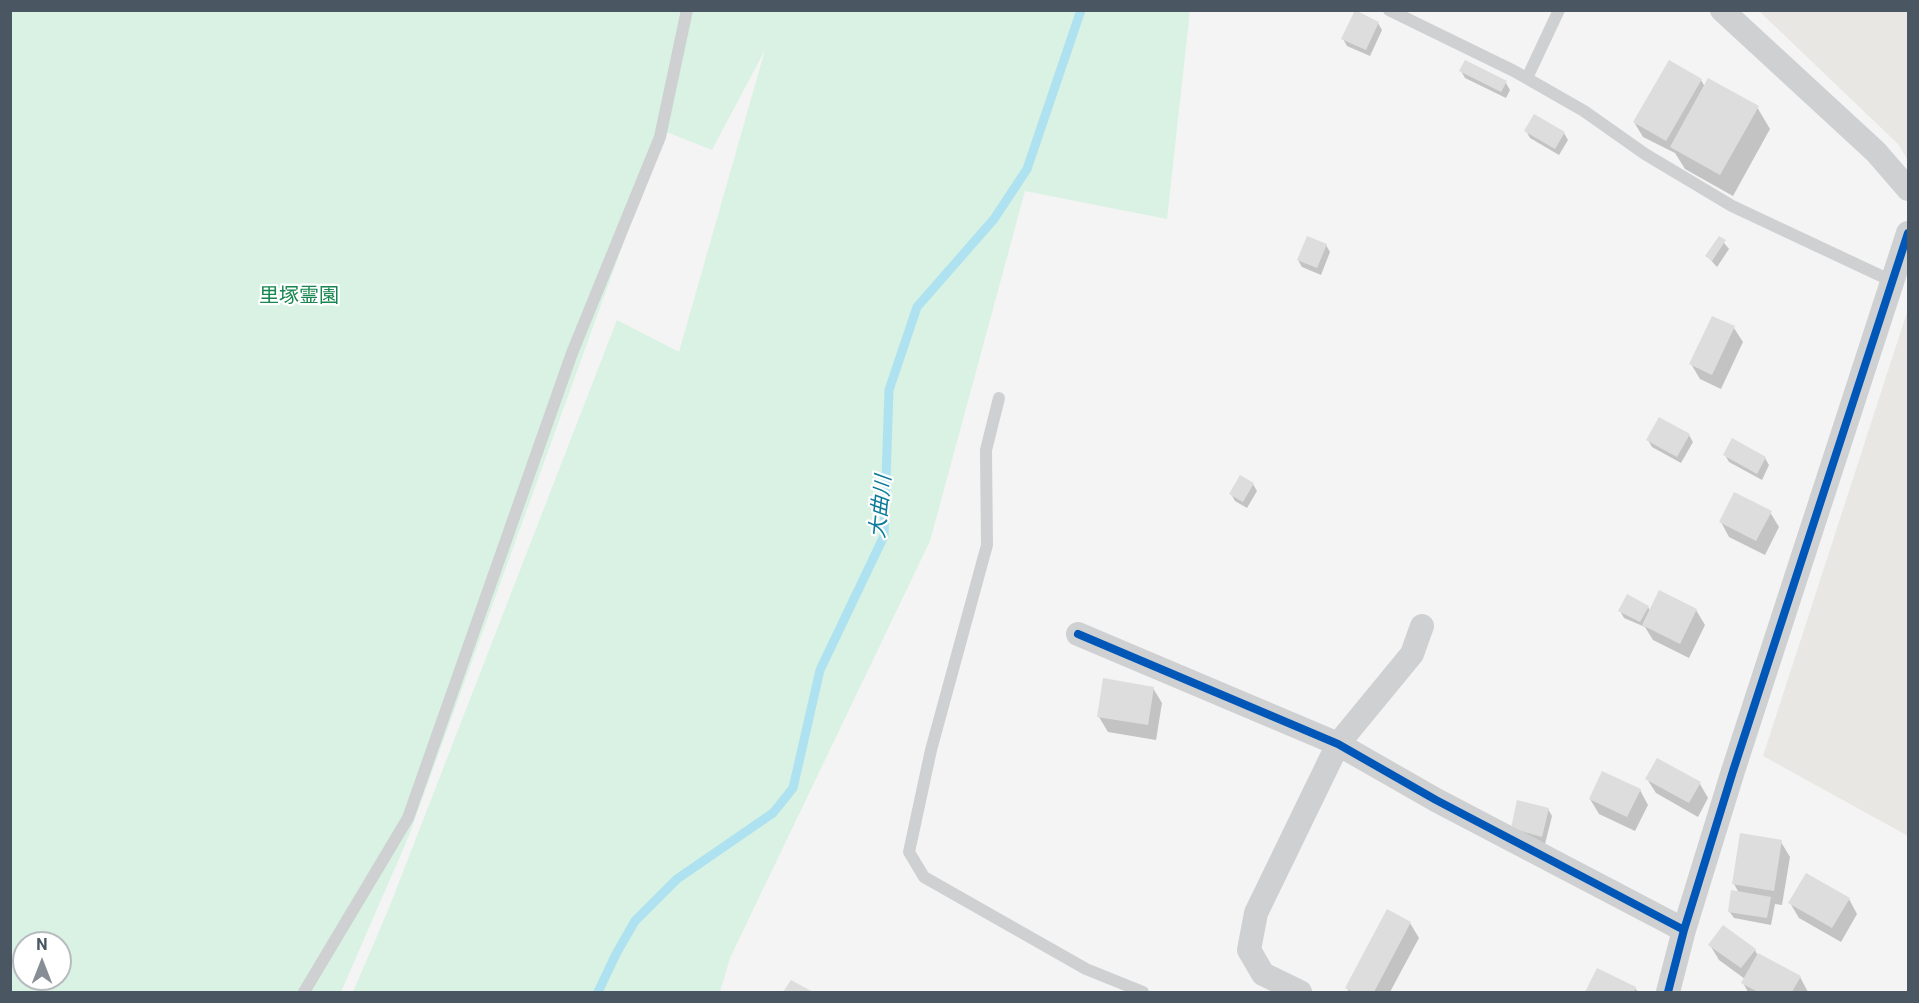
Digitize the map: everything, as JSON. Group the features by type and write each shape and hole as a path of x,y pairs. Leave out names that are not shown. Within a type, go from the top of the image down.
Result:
{"street":[{"path":"1722,10 1876,152 1908,189"},
{"path":"1668,993 1684,930 1908,233"},
{"path":"1300,993 1263,974 1249,950 1256,913 1338,744 1412,654 1422,626"},
{"path":"1078,634 1338,744 1436,800 1684,930"}],"lane":[{"path":"304,993 408,818 572,353 660,137 687,10"},
{"path":"1389,10 1527,78 1584,111 1645,154 1732,206 1894,282"},
{"path":"1527,78 1559,10"},
{"path":"999,398 986,450 987,545 931,750 909,852 924,877 1086,969 1143,993"}],"shaded area":[{"path":"1759,11 1908,11 1908,161 1899,145"},
{"path":"1908,309 1908,836 1763,756"}],"green space":[{"name":"里塚霊園","path":"10,11 1190,11 1167,219 1025,191 930,541 730,958 720,992 353,992 389,908 617,320 679,352 765,50 712,150 664,131 408,838 341,992 11,992"}],"building":[{"path":"1355,10 1379,22 1366,50 1341,39"},
{"path":"1465,60 1507,81 1501,92 1459,71"},
{"path":"1669,60 1702,79 1666,141 1633,122"},
{"path":"1708,78 1759,106 1720,175 1670,147"},
{"path":"1534,114 1565,132 1555,149 1524,131"},
{"path":"1307,236 1327,244 1317,268 1297,260"},
{"path":"1719,236 1726,240 1712,261 1705,256"},
{"path":"1712,316 1735,326 1712,375 1689,364"},
{"path":"1659,417 1690,434 1677,457 1646,440"},
{"path":"1732,438 1766,457 1757,474 1723,455"},
{"path":"1240,475 1254,483 1243,502 1229,494"},
{"path":"1734,492 1772,511 1756,541 1719,522"},
{"path":"1659,590 1697,609 1680,644 1642,625"},
{"path":"1627,594 1649,606 1640,622 1618,611"},
{"path":"1103,678 1154,687 1148,725 1097,717"},
{"path":"1657,758 1701,782 1689,803 1645,779"},
{"path":"1602,771 1641,789 1627,817 1589,799"},
{"path":"1517,800 1549,808 1542,837 1511,828"},
{"path":"1740,833 1782,840 1774,891 1732,884"},
{"path":"1806,873 1850,898 1832,928 1788,903"},
{"path":"1731,890 1771,897 1767,918 1728,912"},
{"path":"1387,909 1411,922 1374,992 1353,992 1345,988"},
{"path":"1723,925 1756,949 1741,968 1708,945"},
{"path":"1758,953 1801,976 1792,992 1758,992 1741,983"},
{"path":"1597,968 1636,987 1634,992 1585,992"},
{"path":"791,980 813,992 783,992"}],"waterway":[{"name":"大曲川","path":"598,992 635,921 677,879 773,813 793,788 820,670 884,536 889,390 917,307 994,219 1027,169 1081,10"}],"cycle path":[{"path":"1668,992 1684,930 1733,771 1908,233"},
{"path":"1078,634 1338,744 1436,800 1684,930"}]}
